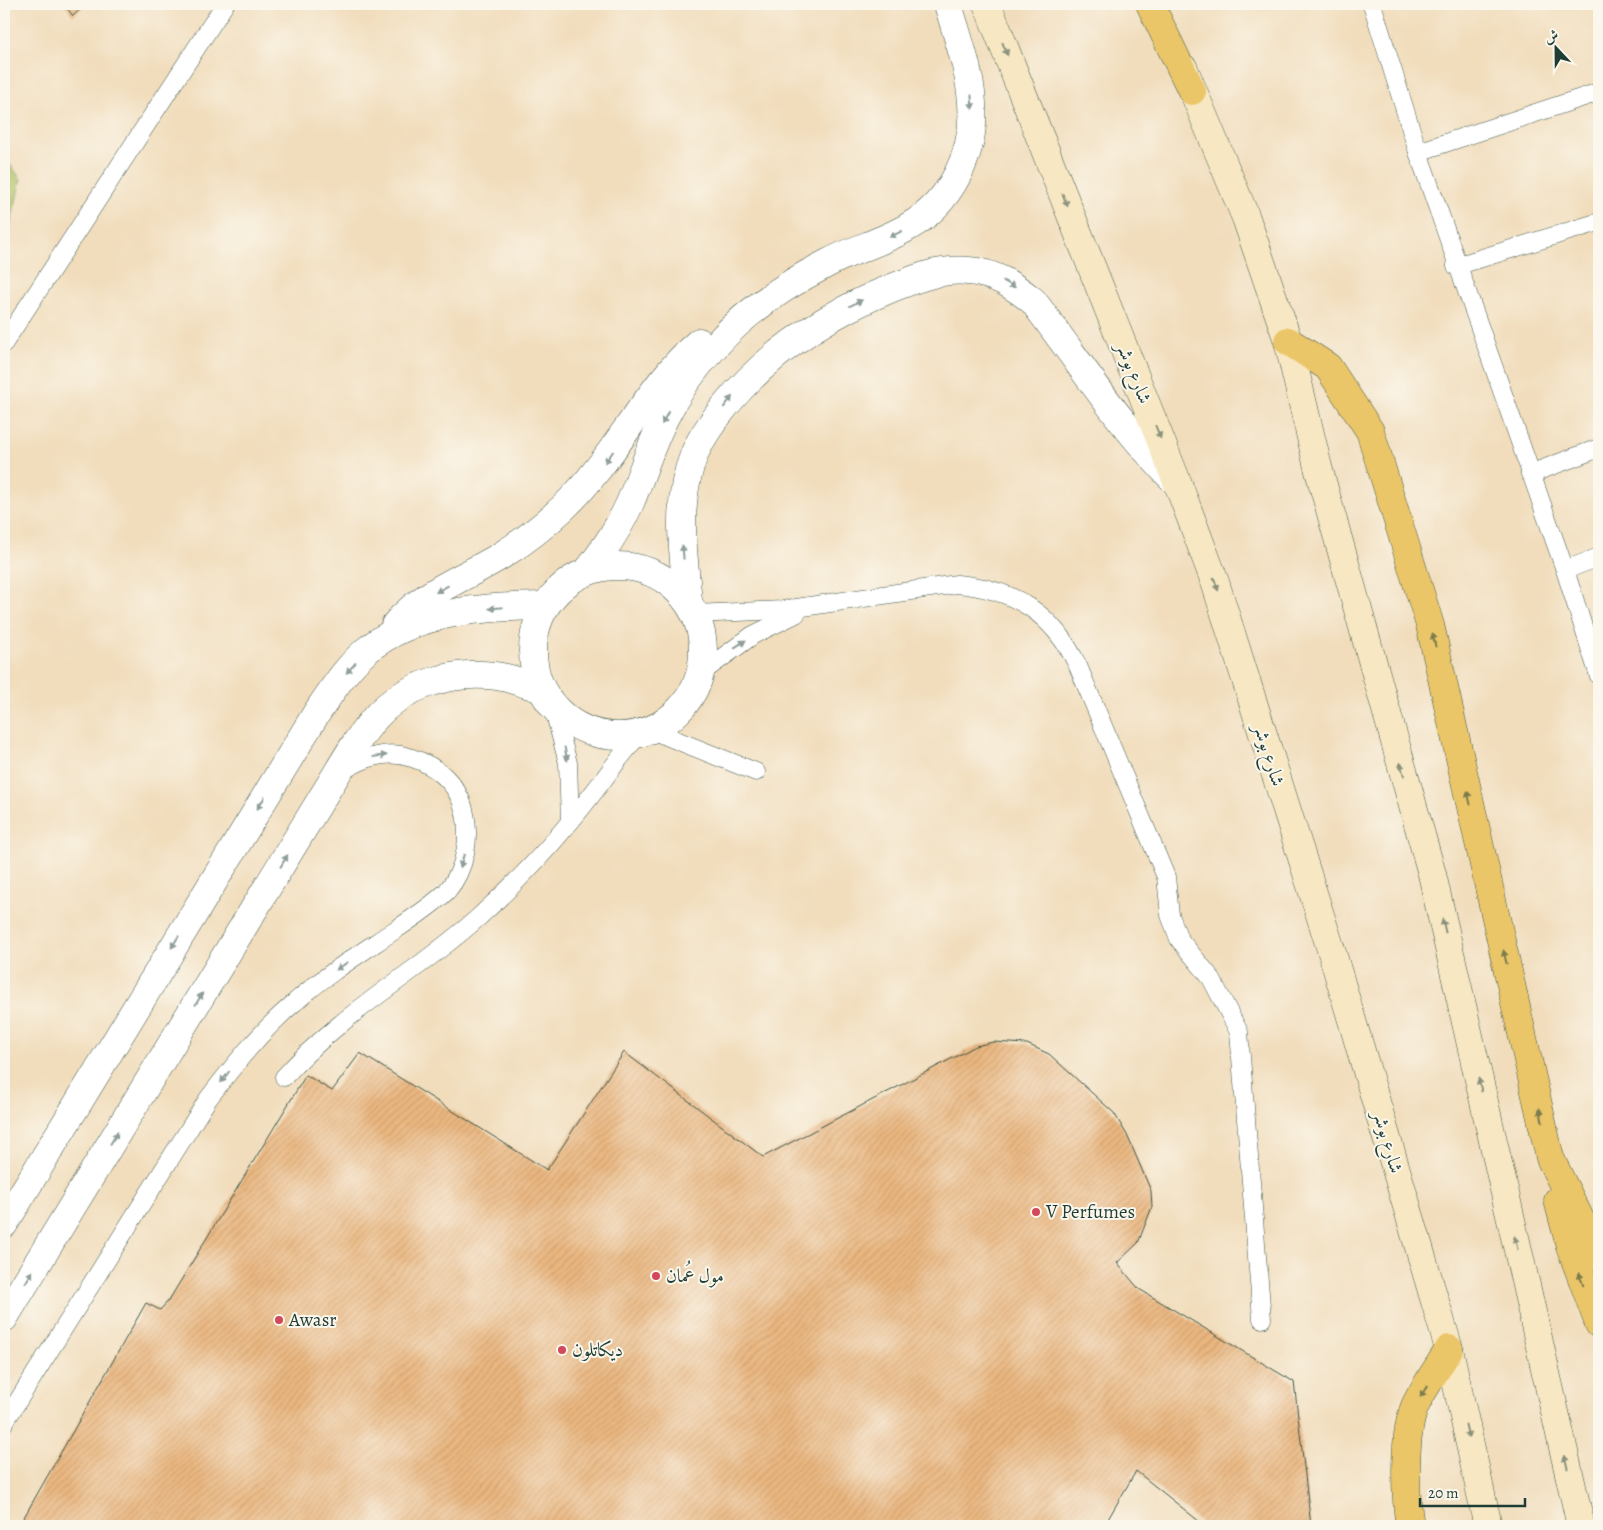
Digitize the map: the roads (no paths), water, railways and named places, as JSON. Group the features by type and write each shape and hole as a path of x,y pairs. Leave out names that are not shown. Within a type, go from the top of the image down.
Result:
{"main road":[{"name":"شارع بوشر","path":"987,4 1178,484 1215,582 1330,948 1449,1349 1488,1526"},
{"path":"1150,4 1192,91 1246,218 1288,341 1318,467 1432,874 1580,1526"},
{"path":"1161,4 1192,91"},
{"path":"1288,341 1328,367 1370,431 1430,625 1570,1246 1599,1324"},
{"path":"1550,1158 1599,1257"},
{"path":"1410,1526 1406,1479 1408,1443 1415,1407 1449,1349"}],"street":[{"path":"386,636 407,611 502,555 535,532 565,506 594,476 620,443 658,385 680,358 706,336 734,317 765,303 829,263 909,227 940,201 958,174 968,150 972,126 972,102 948,4"},
{"path":"691,607 672,585 647,571 632,566 610,566 588,571 563,585 545,606 536,626 532,647 534,668 547,698 567,720 584,730 621,737 645,732 668,720 682,707 693,691 701,673 704,653 702,633 691,607 680,516 688,473 705,434 734,395 772,357 831,316 904,283 944,271 968,270 992,275 1014,286 1032,301 1124,426 1178,484"},
{"path":"588,571 621,521 661,426 679,392 717,343 765,303"},
{"path":"4,1224 316,714 348,671 365,652 386,636 406,626 427,619 482,609 545,606"},
{"path":"4,1318 336,775 362,734 376,717 393,702 431,682 452,676 474,674 496,676 547,698"}],"lane":[{"path":"4,344 225,4"},
{"path":"1372,4 1456,266 1565,570 1599,676"},
{"path":"1418,152 1599,92"},
{"path":"1456,266 1599,222"},
{"path":"1530,474 1599,448"},
{"path":"1565,570 1599,557"},
{"path":"691,607 753,613 812,606 936,586 957,584 980,586 1001,592 1021,601 1039,613 1069,646 1166,877 1170,915 1179,939 1210,978 1239,1032 1262,1318"},
{"path":"701,673 753,635 812,606"},
{"path":"547,698 568,764 570,822"},
{"path":"284,1077 328,1032 439,950 516,882 570,822 604,776 645,732 756,772"},
{"path":"4,1423 208,1099 234,1065 293,1003 327,976 430,906 448,890 461,869 467,845 467,820 460,796 446,777 426,763 404,755 379,755 356,762 336,775"}],"place":[{"name":"V Perfumes","path":"1036,1212"},
{"name":"مول عُمان","path":"656,1276"},
{"name":"Awasr","path":"279,1320"},
{"name":"ديكاتلون","path":"562,1350"}]}
